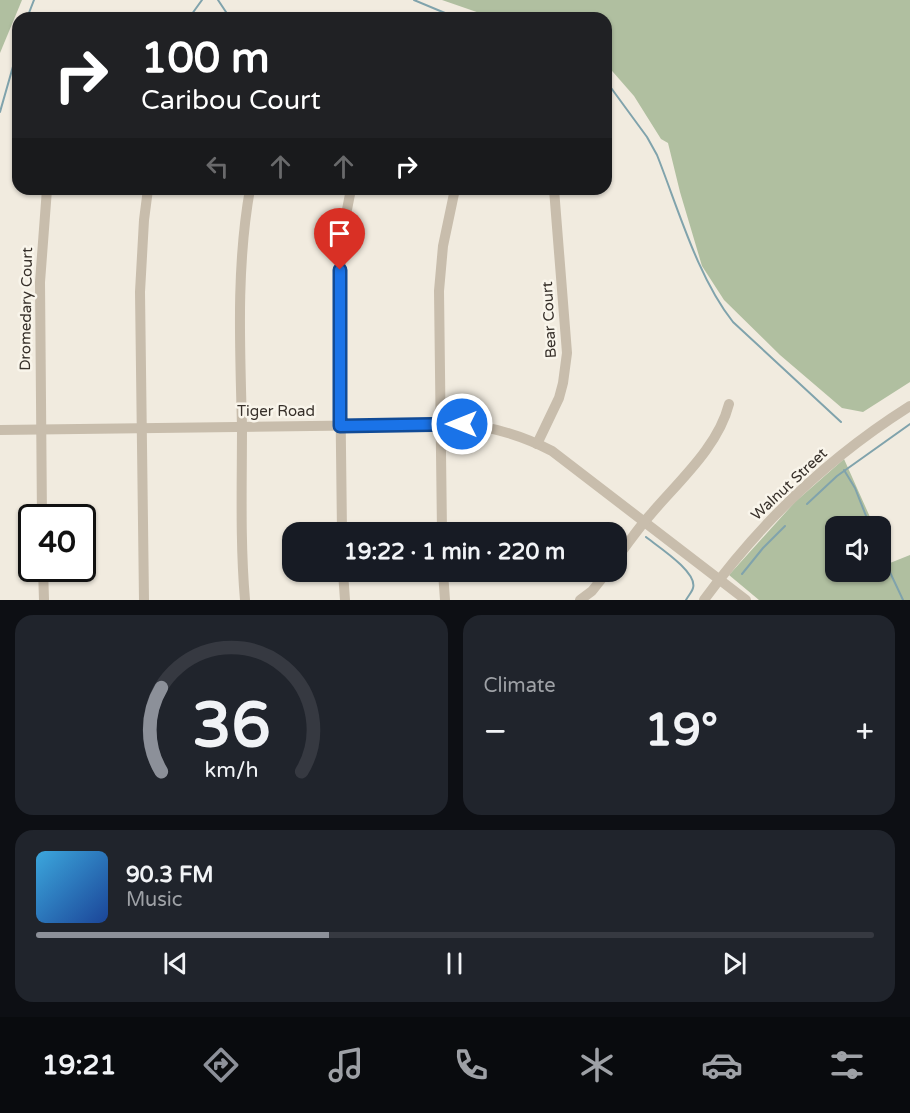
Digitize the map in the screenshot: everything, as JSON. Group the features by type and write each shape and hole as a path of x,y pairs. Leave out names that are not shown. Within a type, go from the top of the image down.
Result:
{"street":[{"name":"Dromedary Court","path":"42,504 40,282 47,195"},
{"path":"144,600 140,272 147,195"},
{"path":"245,600 240,276 249,195"},
{"path":"342,522 339,284 344,225 350,195"},
{"path":"442,522 440,276 444,236 454,195"},
{"name":"Bear Court","path":"537,444 559,398 567,353 554,195"},
{"path":"627,545 715,439 729,404"},
{"name":"Walnut Street","path":"704,600 719,579 768,523 821,471 910,406"},
{"name":"Tiger Road","path":"0,430 440,425 486,427 508,432 552,452 746,600"},
{"path":"43,582 44,600"},
{"path":"344,582 345,600"},
{"path":"444,582 445,600"},
{"path":"580,600 599,582"}],"green space":[{"path":"0,0 22,0 17,12 12,12 12,24 0,53"},
{"path":"442,0 910,0 910,382 863,412 842,408 780,355 724,300 702,266 668,143 661,139 634,96 612,71 612,12 477,12"},
{"path":"844,459 870,516 825,516 825,582 891,582 891,563 910,555 910,600 759,600 729,575 795,502"}],"waterway":[{"path":"29,12 34,0"},
{"path":"193,12 202,0"},
{"path":"218,0 226,12"},
{"path":"414,0 443,12"},
{"path":"0,112 12,70"},
{"path":"612,89 647,137 657,155 699,264 709,285 733,322 841,422"},
{"path":"807,504 837,476 910,424"},
{"path":"844,470 855,488 866,516"},
{"path":"742,574 785,526"},
{"path":"646,537 676,560 689,575 693,588 686,600"},
{"path":"891,574 903,600"}],"route":[{"path":"340,270 340,426 462,424"}]}
